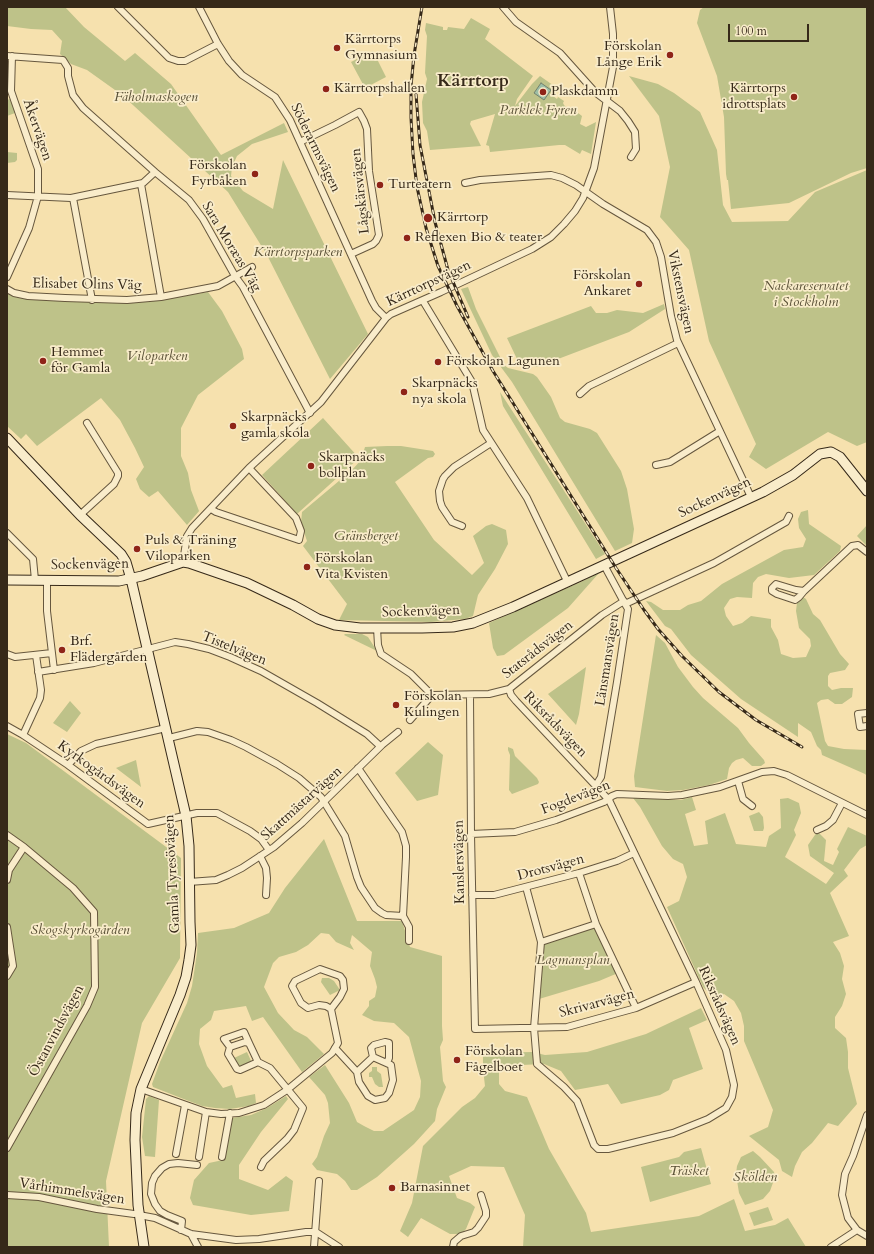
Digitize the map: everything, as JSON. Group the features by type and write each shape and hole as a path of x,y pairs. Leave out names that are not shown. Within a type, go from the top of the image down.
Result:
{"street":[{"path":"118,7 170,58 184,61 218,44"},
{"name":"Söderarmsvägen","path":"199,7 218,44 229,61 242,75 275,97 290,120 372,301 376,308 386,318"},
{"path":"502,7 516,22 560,53 595,92 620,110 635,132 636,149 631,157"},
{"name":"Kärrtorpsvägen","path":"183,562 187,536 192,528 250,468 321,402 386,318 391,314 423,301 532,249 551,236 575,211 586,191 596,158 607,102 613,67 613,34 610,7"},
{"name":"Sara Moræas Väg","path":"10,56 63,60 68,68 68,76 73,95 83,108 189,200 203,219 235,276 243,287 310,413"},
{"name":"Åkervägen","path":"7,278 29,228 38,196 38,169 11,91 10,56"},
{"name":"Lågskärsvägen","path":"300,142 359,112 367,129 369,171 379,235 373,244 351,254"},
{"path":"7,195 73,198 141,184 155,172"},
{"name":"Vikstensvägen","path":"465,183 480,180 552,175 562,178 586,191 603,204 647,230 656,242 661,257 671,316 678,343 751,497"},
{"path":"141,184 161,297"},
{"path":"73,198 92,300"},
{"name":"Elisabet Olins Väg","path":"7,289 14,293 28,296 92,300 127,300 161,297 218,286 252,267"},
{"path":"423,301 472,382 483,430 528,498 567,581"},
{"path":"580,394 589,386 678,343"},
{"path":"80,515 114,484 118,476 118,473 87,422"},
{"path":"656,465 670,462 720,431"},
{"name":"Gamla Tyresövägen","path":"7,438 80,515 121,554 126,562 186,816 188,829 191,945 186,977 138,1099 135,1121 136,1214 144,1247"},
{"path":"462,526 452,522 442,507 439,491 443,479 454,467 491,443"},
{"name":"Sockenvägen","path":"7,580 115,581 131,579 183,562 189,562 247,583 327,623 343,627 422,628 463,626 513,607 751,497 792,475 820,454 831,452 840,457 867,491"},
{"path":"211,509 299,540 301,531 296,518 250,468"},
{"name":"Länsmansvägen","path":"596,785 601,778 617,682 628,609 624,602 714,563 786,522 790,516"},
{"path":"7,533 33,559 35,580"},
{"path":"804,590 796,590 776,584 772,588 772,591 777,594 795,600 800,597 804,590 852,546 858,545 863,547 867,552"},
{"path":"604,565 624,602"},
{"path":"47,580 47,611 54,670"},
{"name":"Statsrådsvägen","path":"432,695 489,694 509,689 602,615 624,602"},
{"path":"377,628 378,645 381,654 411,674 432,695 410,720"},
{"name":"Tistelvägen","path":"38,672 94,663 175,642 188,644 209,649 260,671 317,703 367,734 380,746"},
{"path":"7,654 15,657 52,653"},
{"path":"23,735 40,698 41,690 36,655"},
{"name":"Riksrådsvägen","path":"509,689 510,695 608,799 696,982 726,1050 734,1085 732,1097 726,1108 708,1119 673,1133 608,1150 598,1149 594,1145 577,1102 564,1086 537,1064 534,1028"},
{"name":"Kanslersvägen","path":"470,695 475,1029"},
{"path":"867,713 858,714 860,726 867,726"},
{"name":"Kyrkogårdsvägen","path":"7,726 68,765 148,824 204,812 217,813 250,831 261,839 269,850"},
{"path":"68,765 81,751 96,744 166,728"},
{"path":"168,738 197,731 208,732 230,740 278,764 299,778 321,797 346,836 361,887 375,908 386,915 403,916"},
{"name":"Skattmästarvägen","path":"189,882 216,880 242,868 269,850 287,836 380,746 398,732"},
{"path":"358,768 402,832 406,846 403,916 409,927 409,940"},
{"name":"Fogdevägen","path":"471,834 515,832 556,820 604,802 617,794 668,796 682,795 720,787 762,772 774,771 787,775 867,814"},
{"path":"738,781 743,799 752,806"},
{"path":"817,830 826,826 833,820 842,803"},
{"name":"Östanvindsvägen","path":"7,835 24,847 73,888 94,912 95,987 87,1006 7,1148"},
{"path":"7,880 9,870 24,847"},
{"name":"Drotsvägen","path":"472,895 494,895 526,887 618,861 634,853"},
{"path":"260,856 266,868 266,896"},
{"path":"579,873 596,924 636,1008"},
{"path":"526,887 541,942 534,1028"},
{"path":"541,942 596,924"},
{"path":"7,927 13,966 7,976"},
{"path":"142,1089 206,1112 239,1113 264,1105 287,1090 332,1053 338,1043 331,1009 326,1006 308,1008 301,1003 292,986 295,980 320,969 340,976 343,980 344,989 331,1009"},
{"name":"Skrivarvägen","path":"475,1029 567,1027 636,1008 696,982"},
{"path":"230,1047 223,1037 244,1032 258,1062 270,1068 303,1108 294,1130 287,1139 264,1161 261,1167"},
{"path":"230,1047 246,1042 249,1043"},
{"path":"373,1057 371,1048 374,1045 385,1042 389,1043 389,1058 387,1063"},
{"path":"230,1047 228,1054 237,1069 240,1070 258,1062"},
{"path":"335,1048 357,1072 359,1082 368,1096 375,1100 385,1098 392,1088 393,1080 391,1065 373,1057"},
{"path":"357,1072 373,1057"},
{"path":"176,1154 184,1105"},
{"path":"198,1157 206,1112"},
{"path":"222,1157 230,1113"},
{"path":"867,1115 853,1156 845,1174 842,1195 848,1218 857,1230 867,1236"},
{"path":"181,1230 182,1221 160,1211 155,1204 151,1194 152,1183 155,1176 162,1168 169,1164 178,1163 197,1165"},
{"path":"314,1247 319,1181"},
{"name":"Vårhimmelsvägen","path":"7,1194 39,1197 97,1209 136,1214 154,1218 191,1234 236,1240 259,1239 306,1232 316,1232"},
{"path":"454,1247 454,1242 461,1236 474,1232 486,1216 481,1195"},
{"path":"832,1247 857,1230"},
{"path":"316,1232 339,1247"},
{"path":"191,1234 198,1247"}],"green space":[{"path":"7,7 65,7 84,27 125,61 135,53 171,84 221,155 284,123 288,132 252,144 237,156 232,167 231,176 243,191 273,209 283,160 368,334 330,379 267,255 228,192 122,95 87,70 71,64 60,54 62,41 52,30 7,26"},
{"name":"Kärrtorps idrottsplats","path":"704,7 867,7 867,168 851,173 789,203 731,209 726,174 724,117 717,76 697,23 700,10"},
{"name":"Parklek Fyren","path":"471,18 490,29 485,39 533,76 517,99 515,106 540,76 557,88 553,96 564,101 564,105 572,113 578,113 582,116 580,124 586,127 596,122 591,154 582,150 580,154 565,145 490,152 489,146 486,145 495,114 471,121 470,124 481,146 430,150 427,131 423,123 422,102 427,79 425,73 427,36 425,30 426,23 443,27 443,30 447,30 448,27 464,29"},
{"path":"373,51 386,77 365,88 351,62"},
{"name":"Nackareservatet i Stockholm","path":"629,76 658,84 674,93 700,112 717,150 723,205 732,222 788,221 815,192 867,170 867,442 857,446 828,432 766,469 749,457 756,444 709,341 689,250 660,217 670,167 659,116"},
{"path":"10,99 15,113 7,116 7,100"},
{"path":"7,152 17,153 17,160 15,162 7,163"},
{"path":"468,287 476,309 504,365 508,368 533,374 537,377 551,397 560,418 565,422 590,429 597,433 621,471 627,489 634,529 632,543 615,551 512,382 492,355 461,289"},
{"name":"Viloparken","path":"208,292 222,311 242,349 244,359 198,395 181,428 181,456 188,473 191,490 199,511 200,510 187,525 158,491 149,497 140,489 136,479 144,467 120,420 101,398 37,446 26,434 21,439 7,426 7,293 15,297 31,299 114,302 166,299"},
{"path":"664,304 665,309 629,332 537,367 518,361 507,338 591,306 596,313 607,313 617,310 643,313"},
{"path":"500,392 605,554 596,559 503,406"},
{"name":"Skarpnäcks bollplan","path":"323,418 359,458 297,514 262,475"},
{"name":"Gränsberget","path":"401,446 433,451 435,454 433,457 428,458 395,482 434,540 472,575 484,563 473,536 486,526 492,524 506,530 508,544 495,569 478,595 473,616 465,619 431,622 339,620 347,604 303,546 307,541 301,523 302,512 352,470 361,460 365,447"},
{"path":"808,510 809,524 841,546 840,551 814,575 789,578 766,574 758,577 753,583 752,598 737,597 730,599 724,608 726,616 733,626 742,623 751,616 771,619 771,627 778,640 781,654 793,658 806,657 811,646 810,639 799,628 796,611 797,603 803,597 806,599 813,614 820,620 840,654 849,664 845,670 830,673 828,676 828,686 832,690 853,688 852,697 842,704 835,704 828,699 821,700 817,703 825,741 828,746 844,749 867,750 867,776 822,755 821,750 817,746 811,732 798,723 798,737 741,699 691,655 671,629 665,626 646,601 651,602 663,610 680,610 688,605 701,601 722,584 784,550 803,547 806,539 799,528 798,519 801,512"},
{"path":"867,525 867,546 857,536"},
{"path":"599,573 568,608 504,655 497,656 493,648 489,623"},
{"path":"362,634 368,637 377,651 344,635"},
{"path":"656,635 665,643 678,667 693,687 703,698 738,728 765,763 761,766 752,766 743,758 736,760 729,768 727,779 709,785 683,790 667,791 635,787 634,776"},
{"path":"586,667 579,714 576,725 548,694"},
{"path":"70,701 81,713 67,732 53,723"},
{"name":"Skogskyrkogården","path":"7,734 26,743 181,858 180,958 142,1023 106,1181 109,1247 7,1247"},
{"path":"428,742 443,755 438,795 417,801 395,773"},
{"path":"508,747 513,749 515,756 537,778 539,782 538,784 512,794 509,790 510,755"},
{"path":"136,760 141,787 116,768"},
{"path":"692,797 696,810 685,814 694,846 708,844 705,821 725,813 736,844 766,847 769,836 781,828 780,799 788,798 799,803 801,813 794,830 796,835 785,857 826,884 834,873 810,856 808,845 817,832 826,840 824,861 833,865 839,852 837,849 848,827 867,836 867,845 860,849 844,870 848,876 830,893 849,936 833,942 840,953 844,966 842,979 846,994 842,1006 835,1017 835,1028 846,1038 848,1068 857,1104 838,1126 828,1123 812,1143 802,1152 795,1166 792,1177 782,1171 779,1160 749,1136 768,1127 773,1110 744,1041 744,1026 741,1013 734,1001 724,994 715,999 703,987 667,907 679,901 687,877 683,864 673,859 662,846 640,807 633,798 681,800"},
{"path":"759,812 763,817 764,828 763,831 754,831 749,816"},
{"path":"324,839 357,921 402,921 410,947 442,956 443,1040 440,1047 443,1081 446,1087 437,1109 435,1121 414,1144 377,1177 357,1190 351,1190 345,1181 337,1174 317,1170 312,1164 317,1157 330,1123 328,1103 325,1095 309,1077 325,1065 349,1103 357,1122 374,1131 383,1131 414,1110 420,1097 421,1081 409,1037 394,1023 374,1021 362,1015 369,1006 369,1001 375,997 377,987 370,966 372,952 352,935 350,943 354,950 336,942 329,934 321,933 308,945 296,952 279,957 273,963 264,987 278,1013 294,1030 307,1037 324,1054 302,1072 263,1017 252,1021 246,1006 214,1011 211,1020 200,1029 199,1044 207,1066 223,1088 232,1085 236,1098 255,1094 256,1103 249,1106 230,1109 202,1106 153,1087 152,1084 160,1062 187,1003 192,986 197,953 198,933 234,928 269,913 285,888"},
{"name":"Lagmansplan","path":"594,927 596,928 618,973 599,981 539,999 543,944"},
{"path":"322,978 329,978 334,981 340,990 330,995 321,982"},
{"path":"701,1008 707,1020 689,1028 703,1069 673,1080 669,1090 660,1095 621,1104 608,1084 575,1090 561,1071 544,1064 499,1066 499,1084 505,1091 527,1097 549,1149 586,1213 591,1232 699,1216 734,1199 745,1231 775,1225 788,1218 806,1247 523,1247 525,1215 504,1167 471,1166 449,1176 457,1198 470,1203 475,1207 466,1229 461,1234 450,1234 421,1218 408,1237 400,1231 412,1203 423,1146 462,1107 475,1098 485,1086 483,1053 532,1052 545,1055 587,1052 646,1034"},
{"path":"247,1052 252,1063 240,1069 234,1058"},
{"path":"372,1067 377,1067 377,1071 381,1074 383,1087 379,1087 375,1084 372,1077 369,1077"},
{"path":"149,1096 159,1100 155,1157 145,1156 142,1137 146,1099"},
{"path":"286,1096 288,1099 261,1132 239,1165 239,1179 268,1190 286,1176 293,1181 289,1211 251,1215 193,1205 190,1198 194,1180 209,1163 223,1160 232,1118 251,1115 267,1108"},
{"name":"Träsket","path":"701,1148 711,1184 650,1202 641,1167 679,1157 684,1152"},
{"name":"Skölden","path":"753,1151 774,1172 775,1177 770,1191 763,1199 745,1205 739,1193 736,1174 737,1166 741,1157"},
{"path":"768,1207 773,1220 754,1226 749,1213"}],"shaded area":[{"name":"Plaskdamm","path":"541,83 551,90 544,100 534,93"}],"railway":[{"path":"422,7 414,55 411,86 413,154 417,187 426,228 438,266 457,306 493,371 616,568 658,629 682,656 719,692 756,720 802,747"},
{"path":"416,94 420,145 435,222 448,270 468,317"}],"place":[{"name":"Kärrtorps Gymnasium","path":"337,48"},
{"name":"Förskolan Långe Erik","path":"670,55"},
{"name":"Kärrtorpshallen","path":"326,89"},
{"name":"Plaskdamm","path":"543,92"},
{"name":"Kärrtorps idrottsplats","path":"794,97"},
{"name":"Förskolan Fyrbåken","path":"255,174"},
{"name":"Turteatern","path":"380,185"},
{"name":"Kärrtorp","path":"428,218"},
{"name":"Reflexen Bio & teater","path":"407,238"},
{"name":"Förskolan Ankaret","path":"639,284"},
{"name":"Hemmet för Gamla","path":"43,361"},
{"name":"Förskolan Lagunen","path":"438,362"},
{"name":"Skarpnäcks nya skola","path":"404,392"},
{"name":"Skarpnäcks gamla skola","path":"233,426"},
{"name":"Skarpnäcks bollplan","path":"311,466"},
{"name":"Puls & Träning Viloparken","path":"137,549"},
{"name":"Förskolan Vita Kvisten","path":"307,567"},
{"name":"Brf. Flädergården","path":"62,650"},
{"name":"Förskolan Kulingen","path":"396,705"},
{"name":"Förskolan Fågelboet","path":"457,1060"},
{"name":"Barnasinnet","path":"392,1188"}],"district":[{"name":"Kärrtorp","path":"473,82"}],"park label":[{"name":"Fäholmaskogen","path":"156,98"},
{"name":"Kärrtorpsparken","path":"298,253"}]}
